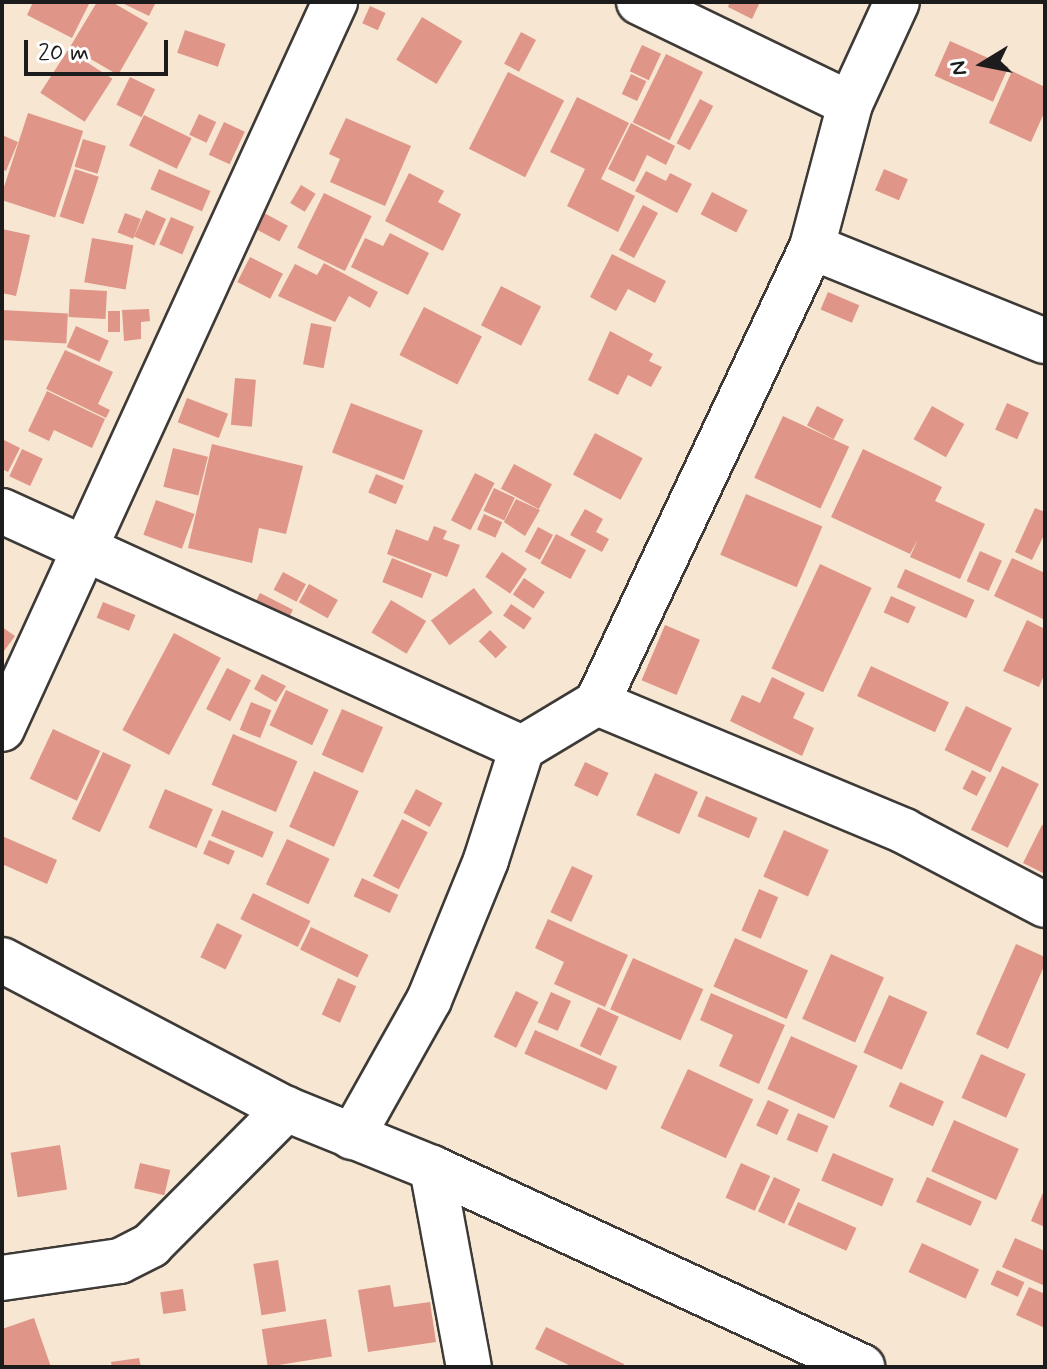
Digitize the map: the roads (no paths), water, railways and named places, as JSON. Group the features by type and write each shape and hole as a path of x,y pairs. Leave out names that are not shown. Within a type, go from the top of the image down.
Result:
{"street":[{"path":"2,729 335,2"},
{"path":"639,2 850,104"},
{"path":"352,1137 429,1000 486,860 522,748 597,703 812,247 850,104 897,2"},
{"path":"812,247 1045,341"},
{"path":"2,511 522,748"},
{"path":"597,703 904,831 1045,905"},
{"path":"2,960 286,1109 432,1168 862,1367"},
{"path":"2,1278 120,1261 151,1245 286,1109"},
{"path":"432,1168 469,1367"}]}
